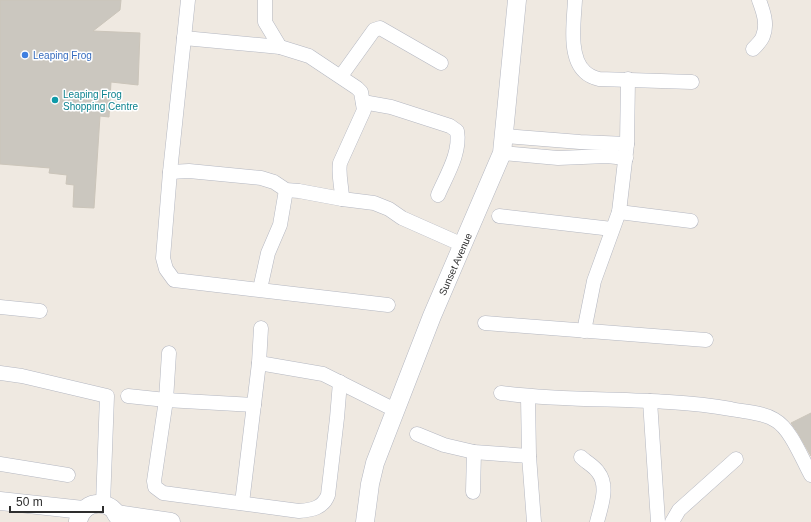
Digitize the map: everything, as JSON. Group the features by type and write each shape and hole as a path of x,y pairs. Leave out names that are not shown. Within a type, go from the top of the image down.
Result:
{"street":[{"path":"188,0 170,172 164,258 169,274 174,280 388,305"},
{"path":"265,0 265,22 280,47"},
{"name":"Sunset Avenue","path":"365,522 370,484 375,463 432,316 463,245 503,144 517,0"},
{"path":"575,0 573,46 577,60 586,74 600,80 692,82"},
{"path":"754,49 763,36 765,21 759,0"},
{"path":"251,44 265,22"},
{"path":"341,76 377,28 380,28 441,63"},
{"path":"184,38 280,47 309,56 341,76 361,92 364,110 340,163 339,169 342,199"},
{"path":"584,331 594,281 619,212 627,144 628,80"},
{"path":"363,102 391,107 450,126 457,131 459,138 456,152 438,195"},
{"path":"503,144 580,142 627,144"},
{"path":"503,144 558,158 607,156 626,158"},
{"path":"170,172 189,171 261,178 274,182 286,190 374,203 389,209 402,218 463,245"},
{"path":"260,289 268,253 280,225 286,190"},
{"path":"619,212 691,221"},
{"path":"499,216 612,229"},
{"path":"0,307 40,311"},
{"path":"485,323 706,340"},
{"path":"242,503 259,363 261,328"},
{"path":"169,353 166,400 154,480 155,487 162,493 299,511 312,510 319,506 326,500 328,495 340,382"},
{"path":"259,363 323,374 395,410"},
{"path":"0,373 22,376 107,396 113,513"},
{"path":"501,393 528,396 650,401 712,406 766,416 776,420 785,429 811,475"},
{"path":"128,396 166,400 254,405"},
{"path":"528,396 529,456 534,522"},
{"path":"650,401 658,522"},
{"path":"417,434 444,445 474,452 529,456"},
{"path":"473,492 474,452"},
{"path":"581,457 598,471 604,483 604,492 597,522"},
{"path":"672,522 679,510 736,459"},
{"path":"0,464 68,475"},
{"path":"0,501 80,516 88,506 95,504 113,513 171,522"}],"building":[{"name":"Leaping Frog Shopping Centre","path":"0,0 121,0 120,10 93,31 140,33 138,85 111,82 109,117 100,116 94,208 73,207 74,185 66,184 67,175 49,173 50,168 0,164"},
{"path":"811,413 811,456 791,423"}],"place":[{"name":"Leaping Frog","path":"25,55"},
{"name":"Leaping Frog Shopping Centre","path":"55,100"}]}
